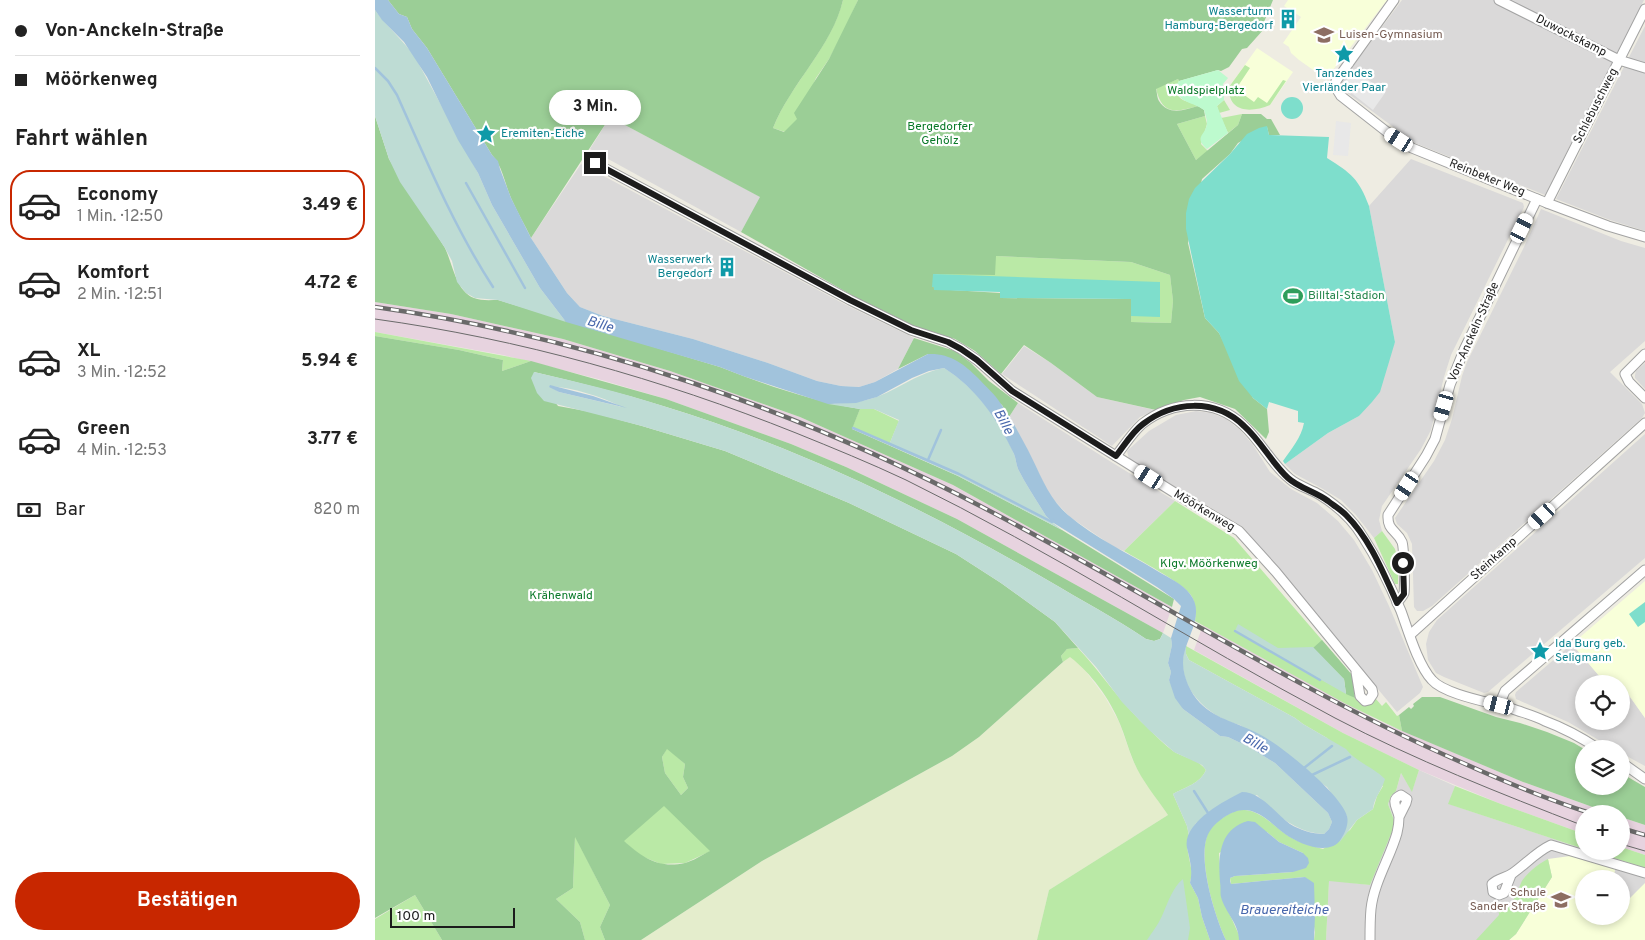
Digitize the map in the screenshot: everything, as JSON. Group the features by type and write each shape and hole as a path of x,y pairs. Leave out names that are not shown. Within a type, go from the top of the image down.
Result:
{"street":[{"name":"Reinbeker Weg","path":"1394,0 1336,81 1336,88 1341,96 1387,132 1412,148 1547,203 1608,226 1645,237"},
{"name":"Duwockskamp","path":"1499,0 1619,60 1645,68"},
{"name":"Schlebuschweg","path":"1547,203 1645,9"},
{"name":"Möörkenweg","path":"595,163 850,300 911,330 948,342 961,349 977,360 1012,391 1239,531 1276,572 1356,672 1372,689 1372,698"},
{"name":"Von-Anckeln-Straße","path":"1397,603 1404,594 1404,548 1401,540 1391,530 1388,515 1435,439 1450,385 1464,350 1537,199"},
{"path":"1645,354 1625,373 1625,376 1645,398"},
{"path":"1116,456 1142,424 1179,406 1194,404 1228,414 1243,424 1256,438 1277,467 1291,480 1320,495 1345,514 1362,534 1379,564 1397,603 1426,673 1433,682 1461,694 1547,721 1585,740"},
{"name":"Steinkamp","path":"1410,635 1645,423"},
{"path":"1499,705 1505,691 1645,570"},
{"path":"1630,768 1645,778"},
{"path":"1370,940 1371,908 1377,884 1397,832 1399,817"},
{"path":"1511,874 1540,850 1551,845 1645,873"}],"shaded area":[{"name":"Luisen-Gymnasium","path":"1288,0 1387,0 1326,79 1299,60 1291,53 1289,47 1283,43 1301,17 1284,6"},
{"path":"1402,0 1644,0 1545,195 1415,143 1338,86"},
{"path":"375,10 415,57 478,173 492,205 540,288 566,322 498,300 475,298 466,293 457,282 452,261 445,248 400,182 389,159 375,116"},
{"path":"1645,26 1645,231 1556,199"},
{"path":"1257,48 1293,72 1270,105 1254,104 1229,87"},
{"path":"1355,69 1385,93 1373,110 1349,91 1350,89 1344,83"},
{"path":"1288,97 1296,97 1303,104 1303,112 1296,119 1288,119 1281,112 1281,104"},
{"path":"610,117 761,197 741,232 590,149"},
{"path":"1336,121 1351,123 1348,156 1333,155"},
{"name":"Billtal-Stadion","path":"1267,126 1269,135 1329,137 1327,158 1348,173 1362,189 1369,206 1395,342 1380,392 1372,402 1359,416 1328,433 1285,464 1283,461 1298,438 1304,423 1298,422 1298,411 1269,402 1267,409 1253,398 1239,381 1219,333 1205,318 1186,229 1186,213 1189,199 1195,188 1230,154 1247,134"},
{"path":"1411,159 1523,203 1524,207 1451,355 1431,430 1421,449 1382,506 1379,520 1382,531 1374,538 1341,500 1295,474 1285,464 1328,433 1359,416 1395,342 1369,206"},
{"path":"581,164 848,306 914,338 898,369 875,382 859,387 841,386 817,381 693,339 603,316 580,307 567,293 531,238"},
{"path":"1541,209 1621,241 1645,248 1645,341 1610,372 1642,404 1645,413 1642,418 1432,606 1423,611 1417,611 1414,607 1412,544 1407,533 1397,524 1395,518 1434,461 1445,440 1467,362"},
{"path":"933,274 1160,282 1160,317 1131,316 1131,299 1000,298 1000,292 934,290 934,287 932,287"},
{"path":"375,302 451,314 563,339 670,371 800,417 953,485 1172,607 1163,633 957,519 846,467 791,444 666,399 598,379 503,355 375,332"},
{"path":"1024,346 1051,363 1097,397 1155,410 1140,417 1112,446 1002,374"},
{"path":"1645,363 1645,389 1635,378 1635,375 1636,371"},
{"path":"944,368 966,385 994,417 1008,441 1015,456 1018,469 1028,487 1046,516 1062,530 958,476 889,445 899,420 874,409 860,409 828,404 873,398 926,373"},
{"path":"534,372 615,392 713,422 763,441 861,482 956,529 1110,616 1146,639 1154,641 1160,639 1163,633 1171,638 1172,645 1168,663 1171,672 1169,680 1183,709 1220,736 1228,737 1249,747 1275,763 1328,813 1332,822 1329,829 1324,834 1314,833 1295,826 1271,809 1257,795 1196,823 1189,836 1187,826 1173,794 1192,785 1200,779 1206,770 1202,765 1174,752 1148,729 1122,702 1096,667 1055,622 1001,583 956,554 849,503 725,451 642,426 544,401 537,393 531,378","holes":["549,386 587,393 622,407 559,392"]},
{"path":"1018,403 1175,501 1124,551 1114,547 1070,517 1050,496 1009,417"},
{"path":"1196,411 1211,413 1226,419 1240,430 1253,445 1270,472 1291,489 1317,503 1338,521 1354,540 1372,570 1389,606 1423,687 1420,693 1397,712 1243,527 1129,459 1127,451 1149,431 1176,415"},
{"path":"1645,434 1645,558 1488,692 1484,693 1436,673 1428,660 1426,644 1429,632 1437,620"},
{"path":"1645,581 1645,718 1630,697 1630,675 1598,675 1572,644"},
{"path":"1645,602 1645,622 1638,627 1629,614"},
{"path":"1238,624 1278,648 1313,647 1344,679 1346,694 1235,631"},
{"path":"1203,625 1377,720 1523,782 1587,805 1575,805 1575,831 1501,804 1419,770 1343,733 1194,650"},
{"path":"1572,644 1598,675 1575,675 1575,726 1516,699 1516,692"},
{"path":"1186,646 1186,654 1189,660 1295,718 1346,749 1350,754 1385,779 1373,809 1357,820 1339,843 1347,824 1347,816 1327,787 1240,725 1227,721 1204,706 1188,685 1184,673 1183,660"},
{"path":"1070,656 1081,665 1105,697 1119,722 1133,761 1168,815 1049,890 1037,940 641,940 762,861 952,756 979,737"},
{"path":"1630,697 1645,718 1645,766 1630,758 1630,740 1599,740 1582,730 1630,730"},
{"path":"1419,770 1455,786 1449,804 1575,846 1575,860 1620,860 1645,868 1645,940 1326,940 1329,880 1370,885 1394,820 1388,804 1391,796 1396,791 1401,773 1412,791"},
{"path":"1630,820 1645,825 1645,855 1630,850"},
{"name":"Schule Sander Straße","path":"1570,856 1575,857 1575,860 1584,860 1615,869 1575,870 1575,925 1630,925 1630,898 1645,883 1645,940 1509,940 1516,934 1552,877 1548,859"},
{"path":"1183,879 1190,928 1188,940 1147,940 1160,919 1173,891"}],"green space":[{"name":"Bergedorfer Gehölz","path":"388,0 843,0 830,34 790,96 773,128 784,132 797,119 794,113 829,59 858,0 1273,0 1264,22 1264,29 1247,48 1242,49 1229,67 1221,71 1218,70 1179,81 1178,79 1156,89 1159,101 1167,109 1177,111 1198,106 1204,110 1205,116 1177,124 1196,160 1238,125 1242,114 1261,114 1267,119 1271,119 1280,135 1269,135 1267,127 1238,143 1230,154 1202,179 1188,243 1205,318 1219,333 1253,398 1267,409 1269,432 1266,439 1235,409 1200,397 1184,400 1156,410 1097,397 1024,345 1001,374 975,351 955,339 914,327 869,305 741,232 760,197 610,117 531,238 511,198 498,164 427,48 412,29 407,17 399,14","holes":["996,256 1131,262 1170,275 1173,301 1171,323 1131,322 1132,299 1001,298 1001,293 934,289 933,274 995,275"]},
{"path":"843,0 858,0 829,59 816,78 798,119 785,132 773,128 790,96 830,34"},
{"path":"1245,65 1250,68 1236,89 1254,102 1258,97 1267,103 1283,80 1286,81 1270,105 1248,110 1242,109 1232,102 1229,87"},
{"name":"Waldspielplatz","path":"1218,70 1228,78 1223,84 1224,100 1217,106 1228,133 1207,149 1201,141 1201,136 1207,123 1204,110 1186,102 1179,96 1175,87 1179,81"},
{"path":"1178,79 1179,81 1175,87 1180,98 1198,106 1183,110 1171,110 1162,103 1156,88"},
{"path":"1224,100 1230,110 1219,113 1217,106"},
{"path":"1242,114 1238,125 1228,133 1221,118"},
{"path":"375,116 389,159 445,248 459,284 468,295 480,300 498,300 720,367 807,397 860,409 852,429 958,476 1062,530 1174,599 1172,607 953,485 800,417 670,371 563,339 451,314 375,302"},
{"path":"1205,116 1207,124 1201,144 1208,151 1196,160 1177,124"},
{"path":"996,256 1131,262 1170,275 1173,301 1171,323 1131,322 1132,300 933,274"},
{"path":"375,332 531,361 502,371 503,360 459,350 375,336"},
{"name":"Krähenwald","path":"375,336 459,350 503,360 502,371 531,361 666,399 791,444 846,467 957,519 1163,633 1160,639 1154,641 1146,639 1110,616 956,529 861,482 812,461 713,422 599,388 534,372 558,406 591,412 725,451 849,503 956,554 1001,583 1055,622 1078,648 1067,649 1061,656 1063,662 979,737 952,756 762,861 641,940 605,940 600,927 610,905 575,837 573,888 556,899 580,922 585,940 442,940 415,895 375,918","holes":["667,749 685,764 683,777 688,788 681,795 665,773 662,757","664,806 710,851 688,862 667,864 644,857 624,841"]},
{"path":"914,338 955,351 971,363 989,381 1018,403 1009,417 1002,405 928,354 898,369"},
{"path":"860,409 874,409 899,421 889,445 852,428"},
{"name":"Klgv. Möörkenweg","path":"1175,501 1234,538 1352,675 1344,679 1236,632 1355,698 1360,703 1368,704 1376,699 1382,706 1386,702 1397,716 1399,715 1402,731 1346,704 1195,621 1193,600 1185,589 1169,577 1124,551"},
{"path":"1382,531 1395,549 1398,560 1398,584 1395,584 1374,538"},
{"path":"1322,640 1352,675 1355,698 1346,694 1344,679 1313,648"},
{"path":"1186,646 1343,733 1419,770 1412,792 1401,773 1396,791 1391,796 1388,804 1394,820 1393,829 1370,885 1329,881 1326,940 1314,940 1315,932 1305,877 1231,884 1230,878 1235,876 1293,872 1303,853 1279,842 1267,832 1219,853 1222,897 1239,935 1239,940 1226,940 1217,918 1206,874 1205,847 1208,833 1214,825 1226,816 1245,810 1259,814 1297,841 1323,849 1350,830 1357,820 1373,809 1377,796 1383,786 1343,767 1327,738 1295,718 1189,660 1186,654"},
{"path":"1078,648 1140,721 1173,751 1195,761 1206,770 1200,779 1192,785 1173,794 1187,826 1189,836 1187,847 1192,873 1190,883 1198,898 1210,940 1037,940 1049,890 1168,815 1136,767 1120,724 1105,696 1078,663 1070,657 1063,662 1061,656 1067,649"},
{"path":"1422,697 1440,697 1496,717 1547,732 1574,743 1575,795 1630,795 1630,778 1645,787 1645,825 1630,820 1630,805 1587,805 1523,782 1402,731 1399,715 1409,707 1411,709 1414,706 1413,704"},
{"path":"667,748 685,764 683,777 688,788 681,795 665,773 662,757"},
{"path":"1455,786 1575,831 1575,846 1448,804"},
{"path":"664,805 711,851 685,863 661,864 641,856 623,841"},
{"path":"575,836 610,905 600,927 605,940 585,940 580,922 556,899 573,888"},
{"path":"1630,850 1645,855 1645,868 1620,860 1630,860"},
{"path":"1548,859 1552,877 1516,934 1509,940 1476,940 1499,915 1498,902 1507,907 1514,899 1525,876"},
{"path":"415,895 442,940 375,940 375,919"}],"water":[{"name":"Bille","path":"375,0 388,0 399,14 407,17 412,29 427,48 492,155 498,161 511,198 531,238 567,293 580,307 603,316 693,339 817,381 841,386 859,387 875,382 928,354 950,357 967,368 999,400 1025,444 1045,485 1061,508 1089,531 1176,581 1190,594 1194,601 1196,616 1184,654 1183,667 1192,693 1207,709 1259,734 1281,748 1322,783 1334,795 1347,816 1346,828 1341,839 1330,847 1322,848 1306,845 1291,838 1255,812 1244,810 1237,811 1220,820 1208,834 1205,860 1209,889 1217,918 1226,940 1210,940 1198,898 1190,883 1191,870 1187,839 1197,822 1215,807 1242,792 1262,799 1290,824 1306,831 1324,834 1332,822 1328,813 1275,763 1249,747 1228,737 1220,736 1183,709 1175,698 1169,680 1171,672 1168,663 1172,645 1171,638 1181,606 1157,587 1052,522 1046,516 1021,475 1014,454 993,417 966,385 944,368 929,371 912,378 877,397 856,403 828,404 720,367 566,322 540,288 492,205 478,173 458,140 427,77 404,42 382,20 375,10"},
{"path":"550,385 593,396 627,408 559,392 549,387"},
{"name":"Brauereiteiche","path":"1248,821 1255,822 1279,842 1303,853 1308,858 1309,863 1306,868 1293,872 1235,876 1230,878 1231,884 1305,877 1314,883 1314,940 1239,940 1237,929 1221,897 1219,863 1222,845 1226,837 1231,830"}],"waterway":[{"path":"375,68 388,81 397,95 453,217 493,287"},
{"path":"466,183 525,288"},
{"path":"853,428 959,474 1052,522 1053,520"},
{"path":"928,460 941,430"},
{"path":"1235,631 1320,680"},
{"path":"1304,768 1332,746"},
{"path":"1312,775 1350,757"},
{"path":"1194,791 1208,813"}],"tram line":[{"path":"375,319 483,338 589,363 642,378 745,413 851,456 906,480 1015,537 1335,718 1396,748 1458,775 1575,822"},
{"path":"1630,847 1645,851"}],"railway":[{"path":"375,307 455,320 534,337 612,358 689,382 765,409 840,439 986,509 1341,705 1463,763 1511,784 1575,808"},
{"path":"1630,831 1645,835"}],"place":[{"name":"Wasserturm Hamburg-Bergedorf","path":"1288,19"},
{"name":"Luisen-Gymnasium","path":"1324,35"},
{"name":"Tanzendes Vierländer Paar","path":"1344,54"},
{"name":"Eremiten-Eiche","path":"486,134"},
{"name":"Wasserwerk Bergedorf","path":"727,267"},
{"name":"Billtal-Stadion","path":"1293,296"},
{"name":"Ida Burg geb. Seligmann","path":"1540,651"},
{"name":"Schule Sander Straße","path":"1561,900"}],"route":[{"path":"595,163 850,300 911,330 948,342 961,349 977,360 996,379 1012,391 1116,456 1142,424 1179,406 1194,404 1228,414 1243,424 1261,444 1277,467 1291,480 1320,495 1345,514 1362,534 1379,564 1397,603 1404,594 1403,563"}]}
